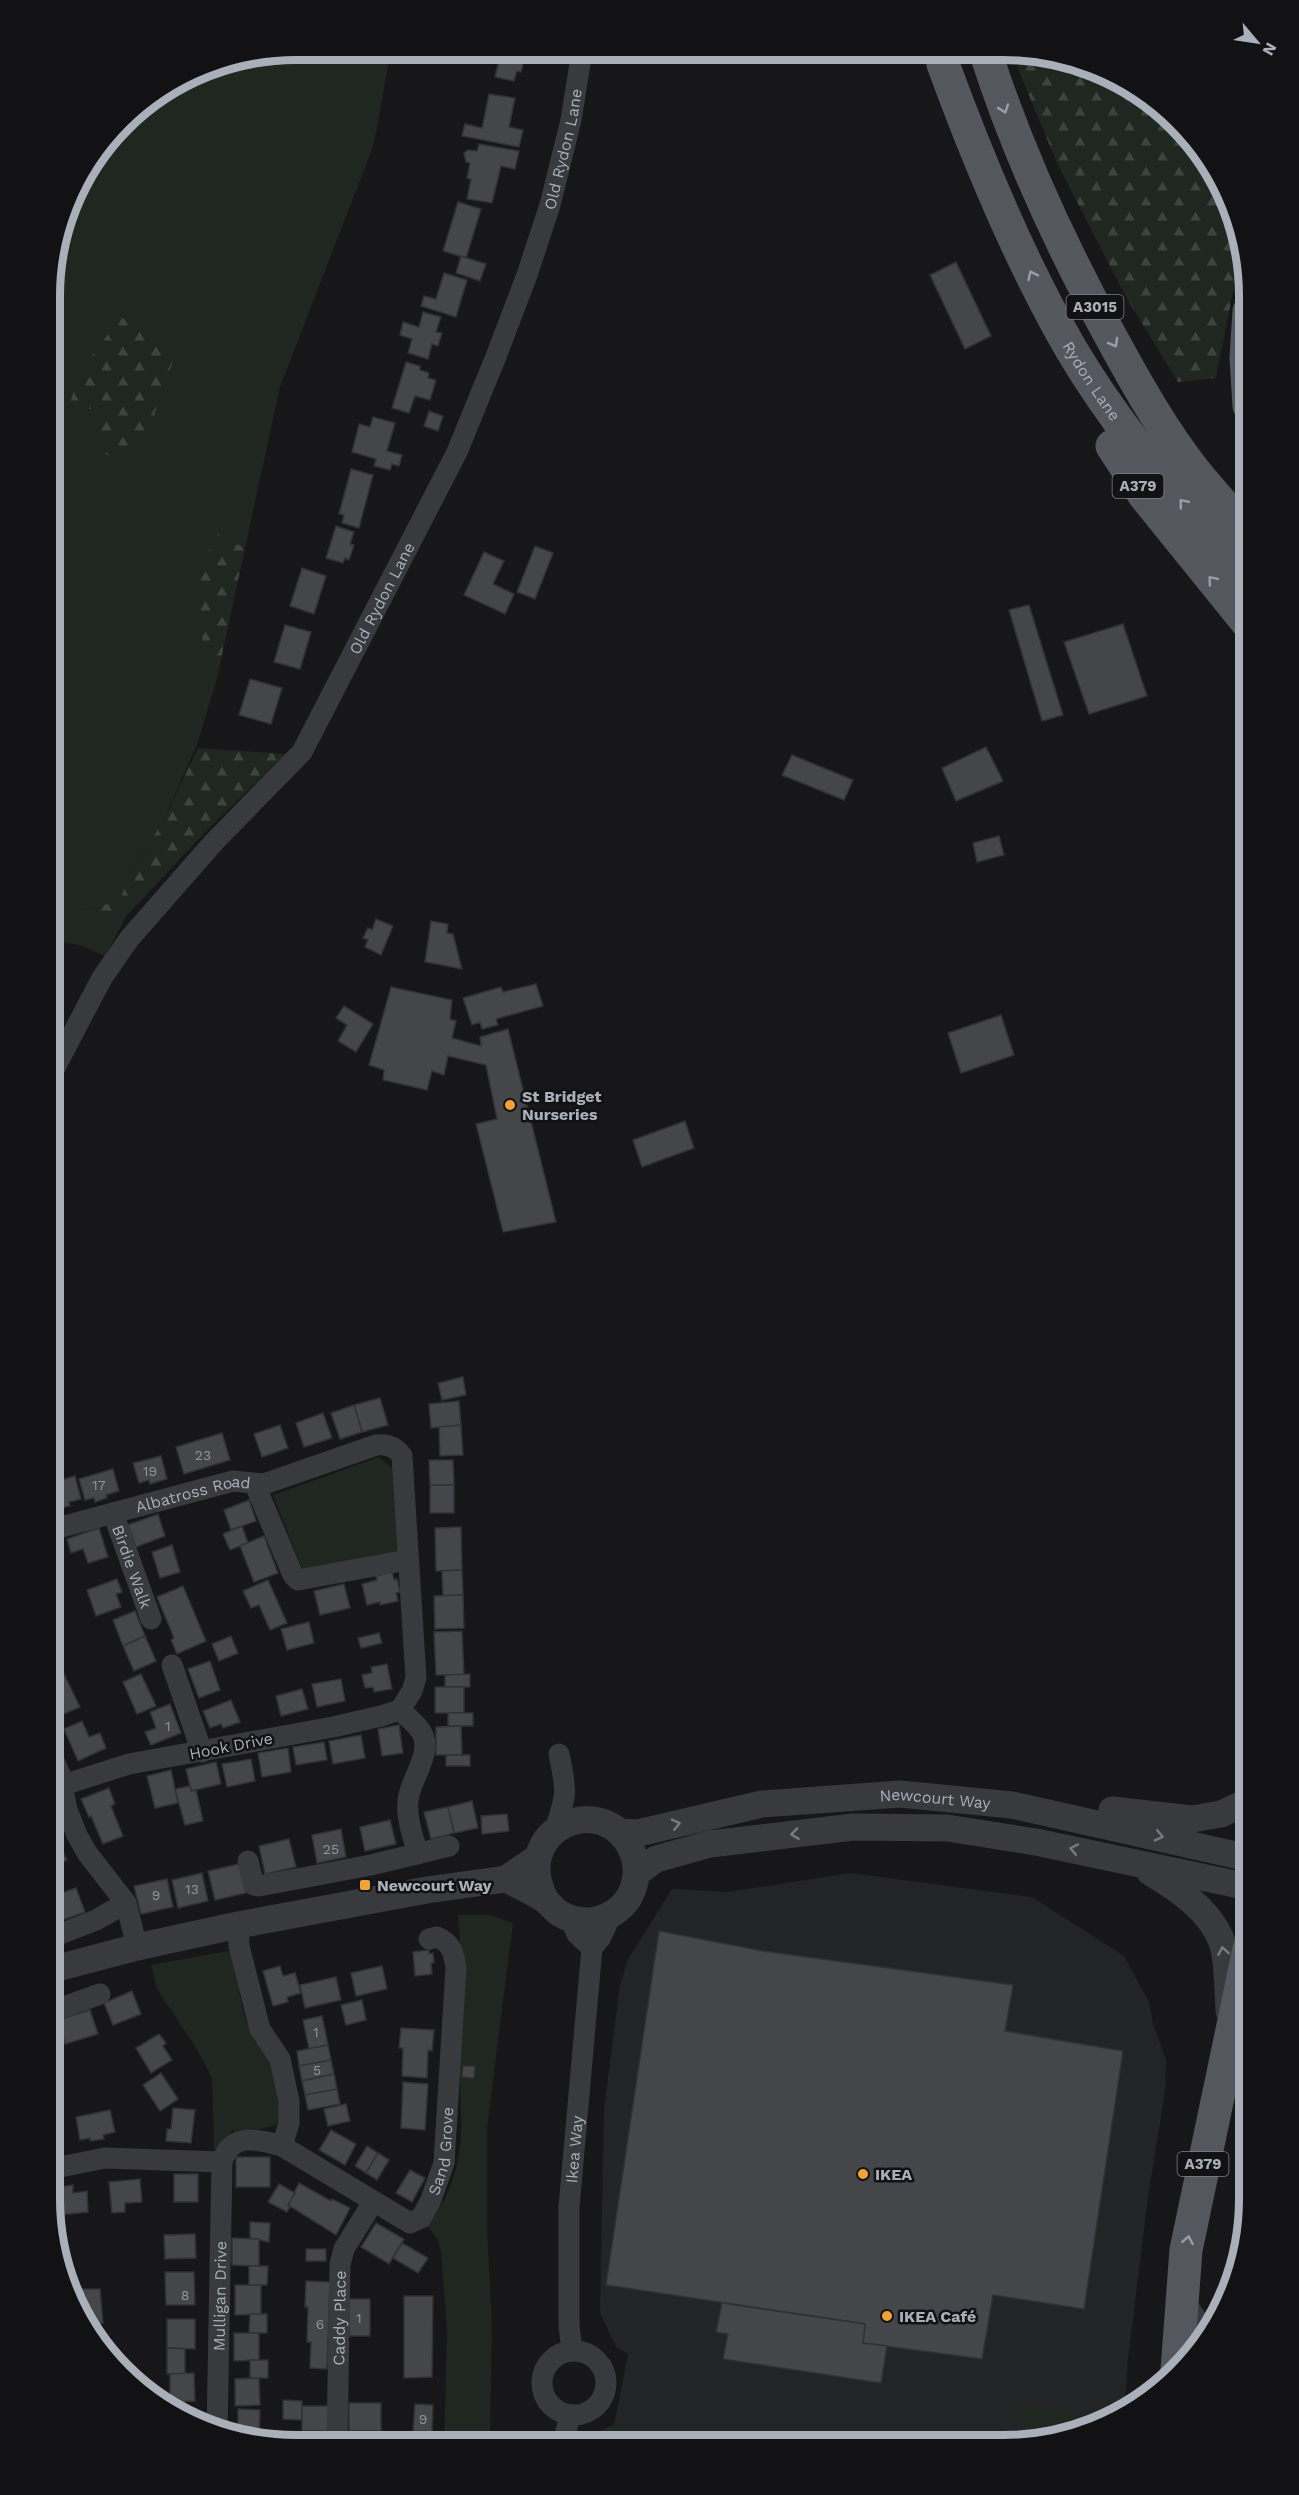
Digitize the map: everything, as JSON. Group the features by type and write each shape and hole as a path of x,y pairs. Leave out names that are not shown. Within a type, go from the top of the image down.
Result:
{"main road":[{"name":"Rydon Lane","path":"942,60 974,148 1058,327 1106,403 1143,455 1239,566"},
{"name":"A3015","path":"988,60 1006,116 1041,199 1088,295 1137,385 1195,472 1239,522"},
{"name":"A379","path":"1058,327 1091,414 1144,495 1239,613"},
{"name":"A379","path":"1178,2357 1186,2250 1239,1992"}],"street":[{"name":"Old Rydon Lane","path":"60,1042 129,939 214,842 302,752 457,452 497,354 527,274 549,205 572,120 581,60"},
{"name":"Albatross Road","path":"60,1527 233,1481 255,1485 264,1484 384,1444 392,1447 402,1456 407,1560"},
{"path":"255,1485 292,1575 298,1580 407,1560 416,1678 412,1691 400,1710 419,1728 424,1739 421,1763 410,1787 407,1810 418,1854"},
{"name":"Birdie Walk","path":"113,1513 151,1619"},
{"path":"172,1665 202,1752"},
{"name":"Hook Drive","path":"63,1785 129,1764 371,1719 400,1710"},
{"path":"555,1830 571,1822 589,1820 610,1826 629,1843 635,1857 634,1886 628,1898 611,1915 590,1921 570,1918 552,1908 545,1899 537,1880 537,1858 544,1843 555,1830 565,1802 566,1788 560,1754"},
{"path":"60,1777 67,1810 77,1835 87,1853 126,1903 137,1947"},
{"path":"566,1788 589,1820"},
{"name":"Newcourt Way","path":"619,1832 638,1833 762,1804 900,1794 1012,1805 1239,1856"},
{"path":"1012,1805 1092,1807 1192,1819 1221,1814 1239,1806"},
{"name":"Newcourt Way","path":"636,1873 656,1859 711,1844 853,1827 947,1828 1036,1842 1239,1885"},
{"path":"248,1861 251,1880 254,1885 259,1886 371,1865 448,1846"},
{"path":"60,1968 137,1947 238,1925 427,1890 506,1879 537,1858"},
{"path":"1131,1861 1179,1889 1204,1913 1222,1942 1230,2030"},
{"path":"506,1879 545,1899"},
{"path":"60,1934 96,1920 126,1903"},
{"name":"Ikea Way","path":"572,2351 569,2326 569,2207 592,1948 601,1937 611,1915"},
{"path":"570,1918 577,1934 592,1948"},
{"path":"238,1925 239,1946 260,2029 280,2059 289,2101 289,2123 282,2146"},
{"name":"Sand Grove","path":"222,2162 225,2150 236,2143 251,2139 282,2146 410,2223 421,2218 430,2202 444,2163 456,1968 454,1953 448,1944 437,1937 429,1939"},
{"path":"60,2008 100,1994"},
{"path":"60,2167 105,2158 222,2162"},
{"name":"Mulligan Drive","path":"217,2421 222,2162"},
{"name":"Caddy Place","path":"338,2435 340,2264 344,2249 373,2202"},
{"path":"1182,2298 1201,2326"},
{"path":"572,2351 584,2352 600,2365 606,2387 597,2405 589,2411 570,2415 551,2406 545,2397 542,2384 549,2362 561,2354 572,2351"},
{"path":"565,2435 570,2415"}],"shaded area":[{"path":"851,1873 1032,1897 1124,1956 1149,2002 1153,2024 1166,2060 1165,2092 1148,2197 1128,2359 1126,2400 1107,2411 1064,2427 1019,2434 598,2435 601,2430 614,2425 628,2354 616,2347 600,2313 604,2108 620,1986 627,1961 672,1889 727,1892"}],"green space":[{"path":"389,60 374,144 280,387 216,682 197,745 163,821 126,882 120,902 82,910 127,915 105,956 80,945 60,942 60,296 62,265 73,220 92,178 119,140 152,109 192,84 235,68 265,62"},
{"path":"1016,61 1034,62 1064,68 1107,84 1134,100 1159,119 1180,140 1199,165 1221,206 1231,235 1237,265 1216,378 1178,382 1126,297 1057,163"},
{"path":"121,317 177,354 161,388 153,421 116,459 96,449 102,412 70,403 79,373"},
{"path":"215,533 245,548 216,682 200,631 201,573"},
{"path":"198,748 286,754 210,827 127,915 79,911 120,901 126,882 163,821"},
{"path":"379,1457 397,1472 399,1557 304,1574 273,1495"},
{"path":"458,1915 490,1915 513,1923 487,2128 487,2227 492,2324 490,2435 444,2435 447,2332 441,2251 437,2238 426,2225 443,2202 453,2180 461,2137"},
{"path":"228,1951 232,1957 244,2014 254,2040 270,2059 277,2079 280,2118 276,2125 261,2129 232,2131 214,2151 212,2078 198,2051 157,1989 151,1965"},
{"path":"1021,2404 1058,2410 1081,2421 1054,2429 1018,2423"},
{"path":"614,2425 631,2427 630,2435 598,2435 601,2430"}],"building":[{"path":"492,60 524,60 521,72 517,71 514,81 495,77 499,61"},
{"path":"489,94 515,98 509,127 523,130 519,147 462,136 465,124 482,128"},
{"path":"479,144 519,151 515,169 501,166 492,203 467,199 471,179 467,178 470,163 466,162 464,153 468,150 477,151"},
{"path":"458,202 481,209 466,258 443,251"},
{"path":"461,256 486,264 480,281 456,273"},
{"path":"956,262 991,336 965,349 930,275"},
{"path":"444,273 467,280 456,317 421,306 424,296 436,299"},
{"path":"423,312 441,317 436,332 442,333 438,346 432,344 428,359 408,353 412,339 400,335 403,322 419,327"},
{"path":"406,362 420,366 420,370 429,373 428,378 436,380 430,400 415,396 409,413 392,408"},
{"path":"429,411 443,416 438,431 424,426"},
{"path":"373,417 395,423 387,451 402,455 399,466 392,464 390,470 374,466 376,459 352,452 359,424 370,427"},
{"path":"351,469 373,475 359,528 342,523 344,515 339,514"},
{"path":"336,526 354,532 350,544 354,545 349,560 345,558 343,563 326,558"},
{"path":"535,546 553,553 535,599 517,592"},
{"path":"484,552 504,561 493,584 514,594 505,614 464,595"},
{"path":"302,568 326,576 314,614 290,606"},
{"path":"1029,605 1063,715 1042,721 1009,610"},
{"path":"1123,624 1147,696 1089,714 1064,642"},
{"path":"285,625 311,632 300,669 274,662"},
{"path":"250,679 282,688 271,724 239,715"},
{"path":"986,747 1003,781 956,801 942,768"},
{"path":"792,755 853,780 844,800 782,775"},
{"path":"999,836 1004,855 977,862 973,843"},
{"path":"376,919 393,926 381,955 365,947 368,940 363,938 368,928 372,930"},
{"path":"431,921 448,924 447,933 453,934 462,969 425,962"},
{"path":"536,984 543,1006 496,1019 498,1025 482,1029 480,1022 472,1025 463,998 501,987 503,992"},
{"name":"St Bridget Nurseries","path":"391,987 452,1000 450,1019 456,1021 452,1038 481,1046 480,1037 508,1029 556,1222 503,1232 476,1124 497,1119 486,1065 448,1056 444,1075 432,1071 427,1090 383,1080 384,1070 369,1065"},
{"path":"344,1006 373,1024 356,1052 338,1041 347,1025 336,1018"},
{"path":"1001,1015 1014,1055 961,1073 948,1033"},
{"path":"685,1121 694,1148 642,1167 633,1140"},
{"path":"463,1377 466,1395 442,1400 438,1383"},
{"path":"380,1398 388,1425 362,1432 354,1405"},
{"path":"459,1401 461,1425 431,1428 429,1404"},
{"path":"354,1405 362,1432 340,1439 331,1413"},
{"path":"323,1413 332,1438 304,1447 296,1423"},
{"path":"280,1425 288,1448 262,1457 254,1434"},
{"path":"461,1425 463,1455 440,1456 439,1427"},
{"path":"222,1433 230,1460 184,1474 176,1447"},
{"path":"161,1456 167,1479 150,1484 149,1480 139,1483 133,1463"},
{"path":"429,1460 453,1460 454,1485 430,1485"},
{"path":"113,1469 119,1491 95,1502 94,1498 85,1500 79,1479"},
{"path":"75,1476 81,1499 69,1502 70,1506 61,1508 60,1480"},
{"path":"430,1485 454,1485 454,1513 430,1513"},
{"path":"249,1500 256,1521 231,1530 224,1510"},
{"path":"158,1514 165,1536 136,1547 128,1525"},
{"path":"242,1526 248,1543 230,1550 223,1534"},
{"path":"461,1527 462,1570 436,1571 435,1528"},
{"path":"99,1528 108,1557 88,1563 83,1549 71,1553 67,1539"},
{"path":"264,1536 278,1573 254,1582 240,1546"},
{"path":"172,1545 180,1572 160,1578 152,1552"},
{"path":"462,1570 463,1595 443,1596 442,1571"},
{"path":"392,1572 394,1580 397,1579 400,1592 396,1593 398,1601 367,1605 362,1584 377,1580 376,1576"},
{"path":"117,1579 122,1592 116,1594 121,1607 96,1616 87,1590"},
{"path":"268,1580 287,1623 270,1630 259,1605 251,1608 243,1591"},
{"path":"344,1584 350,1608 320,1615 314,1591"},
{"path":"183,1586 206,1641 177,1654 171,1640 174,1638 157,1597"},
{"path":"463,1595 464,1628 435,1629 434,1596"},
{"path":"135,1611 145,1636 123,1646 113,1620"},
{"path":"309,1622 314,1643 287,1650 281,1629"},
{"path":"462,1631 464,1675 436,1675 434,1632"},
{"path":"379,1633 382,1643 361,1648 358,1638"},
{"path":"145,1636 156,1661 134,1671 123,1646"},
{"path":"231,1636 238,1653 219,1661 212,1644"},
{"path":"210,1661 220,1690 199,1698 188,1669"},
{"path":"387,1664 392,1689 374,1692 373,1687 365,1688 362,1675 372,1673 371,1667"},
{"path":"64,1674 80,1707 60,1716 60,1676"},
{"path":"141,1674 156,1706 137,1714 123,1682"},
{"path":"470,1674 470,1687 445,1687 445,1675"},
{"path":"341,1679 345,1701 317,1707 312,1684"},
{"path":"435,1687 464,1687 464,1713 435,1713"},
{"path":"302,1689 308,1709 281,1716 276,1696"},
{"path":"231,1700 240,1722 223,1728 221,1724 210,1728 203,1711"},
{"path":"170,1704 181,1733 151,1745 145,1732 156,1728 150,1712"},
{"path":"448,1713 473,1713 473,1726 448,1726"},
{"path":"82,1721 89,1737 100,1733 106,1748 78,1761 64,1729"},
{"path":"399,1725 403,1753 382,1756 378,1729"},
{"path":"461,1726 462,1755 436,1755 436,1727"},
{"path":"361,1735 365,1758 333,1764 329,1741"},
{"path":"324,1742 327,1760 296,1765 293,1747"},
{"path":"288,1748 291,1772 262,1777 258,1753"},
{"path":"446,1755 470,1755 470,1766 446,1766"},
{"path":"251,1759 255,1781 227,1787 222,1764"},
{"path":"216,1762 221,1784 191,1791 186,1769"},
{"path":"171,1770 178,1803 155,1808 147,1776"},
{"path":"190,1786 191,1791 196,1790 203,1821 185,1825 175,1789"},
{"path":"109,1788 115,1804 111,1806 123,1836 103,1844 81,1799"},
{"path":"472,1801 478,1828 454,1833 448,1807"},
{"path":"448,1807 454,1833 431,1839 424,1812"},
{"path":"507,1814 509,1831 482,1834 481,1816"},
{"path":"390,1820 396,1844 365,1851 360,1827"},
{"path":"341,1829 346,1857 317,1863 312,1835"},
{"path":"289,1839 296,1867 265,1874 259,1846"},
{"path":"60,1848 61,1848 67,1860 60,1863"},
{"path":"239,1864 246,1893 215,1900 208,1871"},
{"path":"202,1873 208,1901 178,1908 172,1880"},
{"path":"167,1879 173,1907 141,1914 134,1886"},
{"path":"76,1888 85,1912 60,1921 60,1894"},
{"name":"IKEA","path":"659,1931 763,1951 1013,1985 1005,2031 1123,2051 1084,2309 993,2295 982,2359 863,2343 865,2324 606,2285"},
{"path":"429,1950 429,1954 433,1953 432,1974 415,1976 413,1952"},
{"path":"280,1966 283,1976 295,1973 301,1993 287,1997 288,2002 273,2006 263,1971"},
{"path":"382,1966 387,1989 356,1996 351,1973"},
{"path":"336,1977 341,2000 305,2008 300,1985"},
{"path":"132,1991 141,2014 113,2025 104,2003"},
{"path":"362,2000 366,2020 346,2025 341,2005"},
{"path":"90,2010 98,2034 65,2044 60,2019"},
{"path":"322,2016 328,2045 309,2049 303,2020"},
{"path":"401,2028 434,2030 432,2051 428,2050 427,2078 402,2076 403,2048 399,2048"},
{"path":"159,2034 166,2043 163,2046 172,2060 151,2073 136,2048"},
{"path":"328,2045 331,2060 299,2066 297,2051"},
{"path":"331,2060 334,2074 302,2081 299,2066"},
{"path":"463,2066 475,2066 474,2078 462,2077"},
{"path":"161,2073 178,2099 160,2111 143,2085"},
{"path":"334,2074 337,2089 305,2095 302,2081"},
{"path":"403,2082 428,2084 425,2130 401,2128"},
{"path":"337,2089 340,2104 308,2110 305,2095"},
{"path":"346,2104 350,2121 328,2126 324,2109"},
{"path":"173,2108 195,2110 191,2143 166,2141 167,2129 171,2129"},
{"path":"110,2110 115,2132 103,2135 104,2139 80,2140 76,2117"},
{"path":"331,2130 356,2144 345,2165 319,2150"},
{"path":"367,2146 378,2153 366,2173 355,2166"},
{"path":"378,2153 389,2160 377,2180 366,2173"},
{"path":"236,2157 270,2157 270,2187 236,2187"},
{"path":"410,2170 425,2178 412,2202 396,2193"},
{"path":"174,2174 198,2174 198,2202 174,2202"},
{"path":"140,2179 142,2202 125,2203 125,2212 112,2213 109,2182"},
{"path":"299,2183 331,2201 332,2199 350,2208 336,2235 288,2205"},
{"path":"279,2184 295,2193 287,2212 268,2202"},
{"path":"73,2185 73,2193 87,2191 88,2212 61,2215 60,2187"},
{"path":"250,2222 270,2223 269,2242 250,2238"},
{"path":"376,2223 404,2239 389,2264 361,2247"},
{"path":"195,2234 196,2258 165,2259 164,2235"},
{"path":"232,2238 259,2239 259,2266 232,2265"},
{"path":"402,2243 428,2258 418,2273 393,2258"},
{"path":"306,2249 326,2249 326,2261 306,2261"},
{"path":"249,2266 268,2266 267,2285 249,2285"},
{"path":"165,2272 194,2272 195,2305 166,2305"},
{"path":"306,2281 330,2282 327,2369 310,2368 311,2342 307,2342 308,2307 305,2307"},
{"path":"235,2285 261,2285 261,2314 235,2315"},
{"path":"81,2289 100,2289 103,2323 96,2324"},
{"path":"404,2296 433,2296 432,2377 404,2378"},
{"path":"349,2299 370,2299 370,2336 349,2336"},
{"path":"722,2303 865,2324 863,2343 887,2346 881,2383 723,2359 728,2334 716,2332"},
{"path":"250,2314 267,2314 267,2333 249,2333"},
{"path":"167,2319 195,2319 195,2349 167,2348"},
{"path":"234,2333 259,2333 259,2360 234,2361"},
{"path":"167,2348 185,2349 185,2374 167,2374"},
{"path":"250,2360 268,2360 268,2378 250,2378"},
{"path":"194,2373 195,2401 176,2402 170,2398 170,2374"},
{"path":"259,2378 260,2405 235,2406 235,2379"},
{"path":"283,2400 302,2401 302,2420 283,2419"},
{"path":"349,2403 381,2403 381,2431 349,2431"},
{"path":"415,2404 433,2405 432,2432 413,2431"},
{"path":"302,2406 331,2406 330,2431 302,2431"},
{"path":"238,2409 260,2410 259,2432 238,2428"}],"place":[{"name":"St Bridget Nurseries","path":"510,1105"},
{"name":"Newcourt Way","path":"365,1885"},
{"name":"IKEA","path":"863,2174"},
{"name":"IKEA Café","path":"887,2316"}]}
